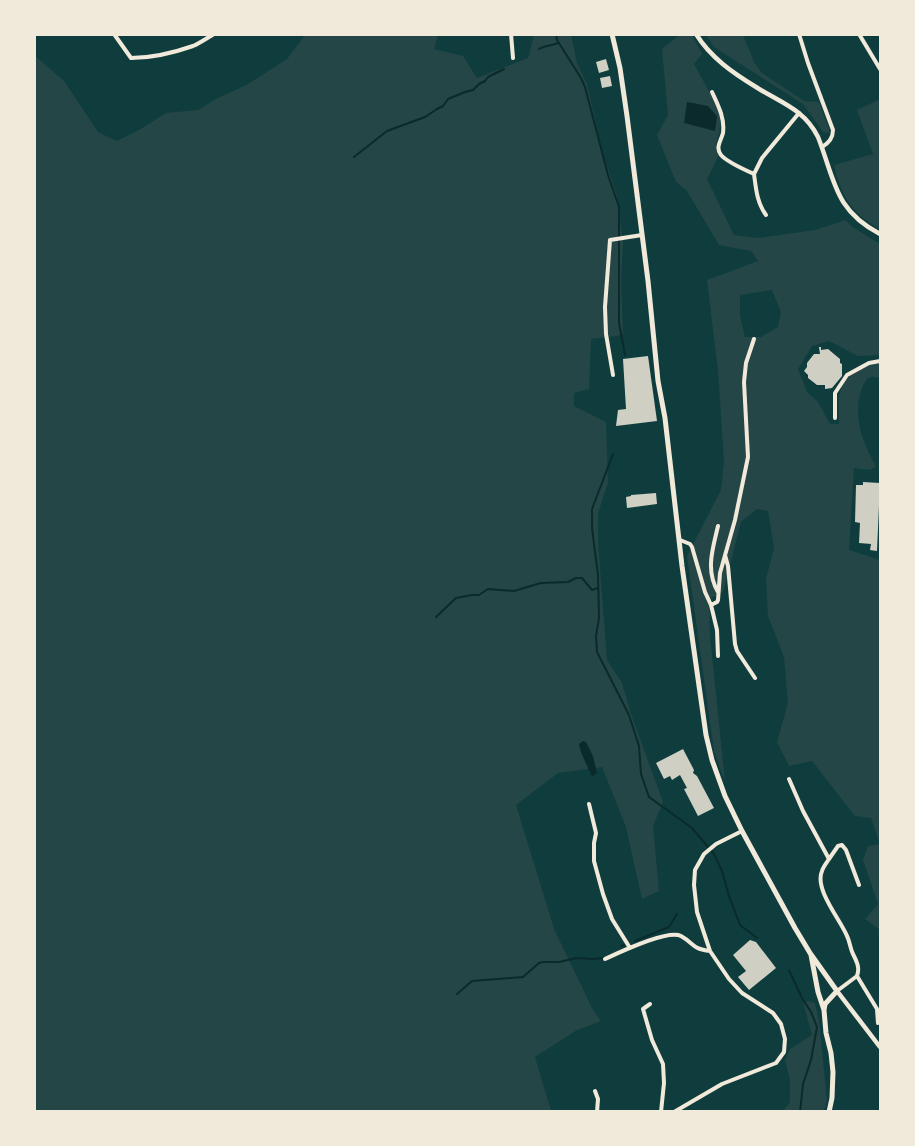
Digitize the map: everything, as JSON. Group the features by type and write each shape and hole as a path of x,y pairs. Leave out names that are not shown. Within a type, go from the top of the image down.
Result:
{"main road":[{"path":"612,34 620,68 679,540 701,702 712,760 724,796 779,900 810,953 837,991 825,1004 824,1010"},
{"path":"810,953 824,1010 833,1072 829,1112"}],"street":[{"path":"114,34 131,58 172,52 195,45 214,34"},
{"path":"511,34 513,58"},
{"path":"696,34 707,50 722,63 755,87 805,117 814,128 837,193 843,203 859,221 880,234"},
{"path":"799,34 833,130 831,140 822,147"},
{"path":"859,34 880,69"},
{"path":"712,92 723,117 723,135 718,142 719,153 754,174"},
{"path":"766,215 760,207 754,174 762,158 800,113"},
{"path":"613,375 606,334 605,307 610,240 642,235"},
{"path":"711,605 717,602 720,573 735,520 748,457 744,382 746,363 754,339"},
{"path":"835,418 836,393 847,375 869,363 880,361"},
{"path":"718,526 710,568 718,592"},
{"path":"679,540 692,547 717,630 718,656"},
{"path":"725,555 735,644 737,651 755,678"},
{"path":"789,780 803,812 829,859"},
{"path":"589,804 596,833 594,861 603,894 612,919 630,948"},
{"path":"675,1111 722,1084 776,1063 784,1052 785,1039 781,1024 773,1013 742,993 729,980 710,951 697,912 695,870 704,854 716,844 742,831"},
{"path":"859,885 846,850 838,846 820,878 822,888 847,934 859,969 857,976 837,991 880,1047"},
{"path":"605,959 667,935 680,935 699,950 710,951"},
{"path":"857,976 877,1009 878,1023"},
{"path":"650,1004 643,1009 652,1040 663,1064 661,1112"},
{"path":"595,1091 598,1099 597,1112"}],"shaded area":[{"path":"305,35 438,35 434,49 463,56 477,78 528,58 534,35 571,35 577,63 587,84 602,151 617,196 623,243 621,280 623,335 591,339 589,389 574,393 574,406 606,422 608,483 598,513 598,543 607,660 622,683 663,802 653,826 659,891 642,899 626,827 602,767 558,773 516,805 554,929 593,1010 601,1021 577,1030 535,1057 551,1111 35,1111 34,55 64,81 98,132 117,141 166,113 199,110 212,101 248,84 287,59"},
{"path":"679,35 692,35 702,54 694,64 721,116 716,143 719,155 707,179 734,235 758,238 815,230 846,220 851,226 880,244 880,355 858,356 829,341 812,346 798,369 807,392 818,402 830,424 839,424 839,397 844,383 857,371 880,363 880,378 872,377 865,381 859,398 860,428 866,448 876,466 871,470 854,468 849,550 880,560 880,844 871,818 855,816 812,761 789,766 777,742 788,703 784,657 768,616 766,579 774,548 768,511 757,509 741,522 723,592 709,599 710,636 725,782 714,751 687,556 721,490 724,461 718,370 707,280 758,261 751,251 719,245 687,191 676,182 657,135 668,115 662,49","holes":["772,290 781,312 778,327 761,337 745,337 740,316 740,295"]},
{"path":"706,35 743,35 755,64 762,73 804,101 819,102 829,132 823,132 803,104 714,47"},
{"path":"880,99 880,229 862,217 849,203 840,186 834,165 873,154 857,110"},
{"path":"687,102 708,106 717,116 715,131 684,123"},
{"path":"586,742 593,756 597,773 593,776 582,755 579,744"},
{"path":"880,844 880,930 865,919 878,904 863,860 868,846"},
{"path":"803,1002 815,1003 819,1021 827,1100 824,1111 783,1111 790,1102 790,1080 785,1060 790,1049 812,1035"}],"building":[{"path":"606,59 609,70 599,73 596,62"},
{"path":"610,76 612,86 602,88 600,78"},
{"path":"819,347 821,350 828,349 840,359 842,364 842,376 832,388 825,389 825,385 817,385 808,378 804,371 814,354 820,354"},
{"path":"648,356 657,421 616,426 618,410 626,409 623,359"},
{"path":"863,482 880,483 877,551 870,550 871,544 859,543 860,523 855,522 856,485 863,485"},
{"path":"656,493 657,504 627,508 626,497"},
{"path":"683,749 694,770 693,773 697,776 714,808 698,816 684,789 687,788 680,775 672,780 670,776 664,779 656,763"},
{"path":"750,940 756,942 776,968 749,990 738,977 746,971 733,955"}],"waterway":[{"path":"556,34 557,40 585,87 608,175 619,207 619,323 625,355"},
{"path":"539,49 558,43"},
{"path":"354,157 387,131 425,117 443,106 448,99 473,90 488,77 504,69"},
{"path":"613,454 592,509 598,575 597,652 629,715 639,746 641,774 649,797 692,828 714,854 740,925 757,938"},
{"path":"436,617 456,598 479,595 488,589 514,591 541,583 568,582 576,578 582,578 592,590 598,588"},
{"path":"635,941 669,927 677,914"},
{"path":"457,994 472,981 523,977 543,962 559,962 576,958 605,958"},
{"path":"789,970 817,1027 811,1060 803,1084 800,1112"}]}
